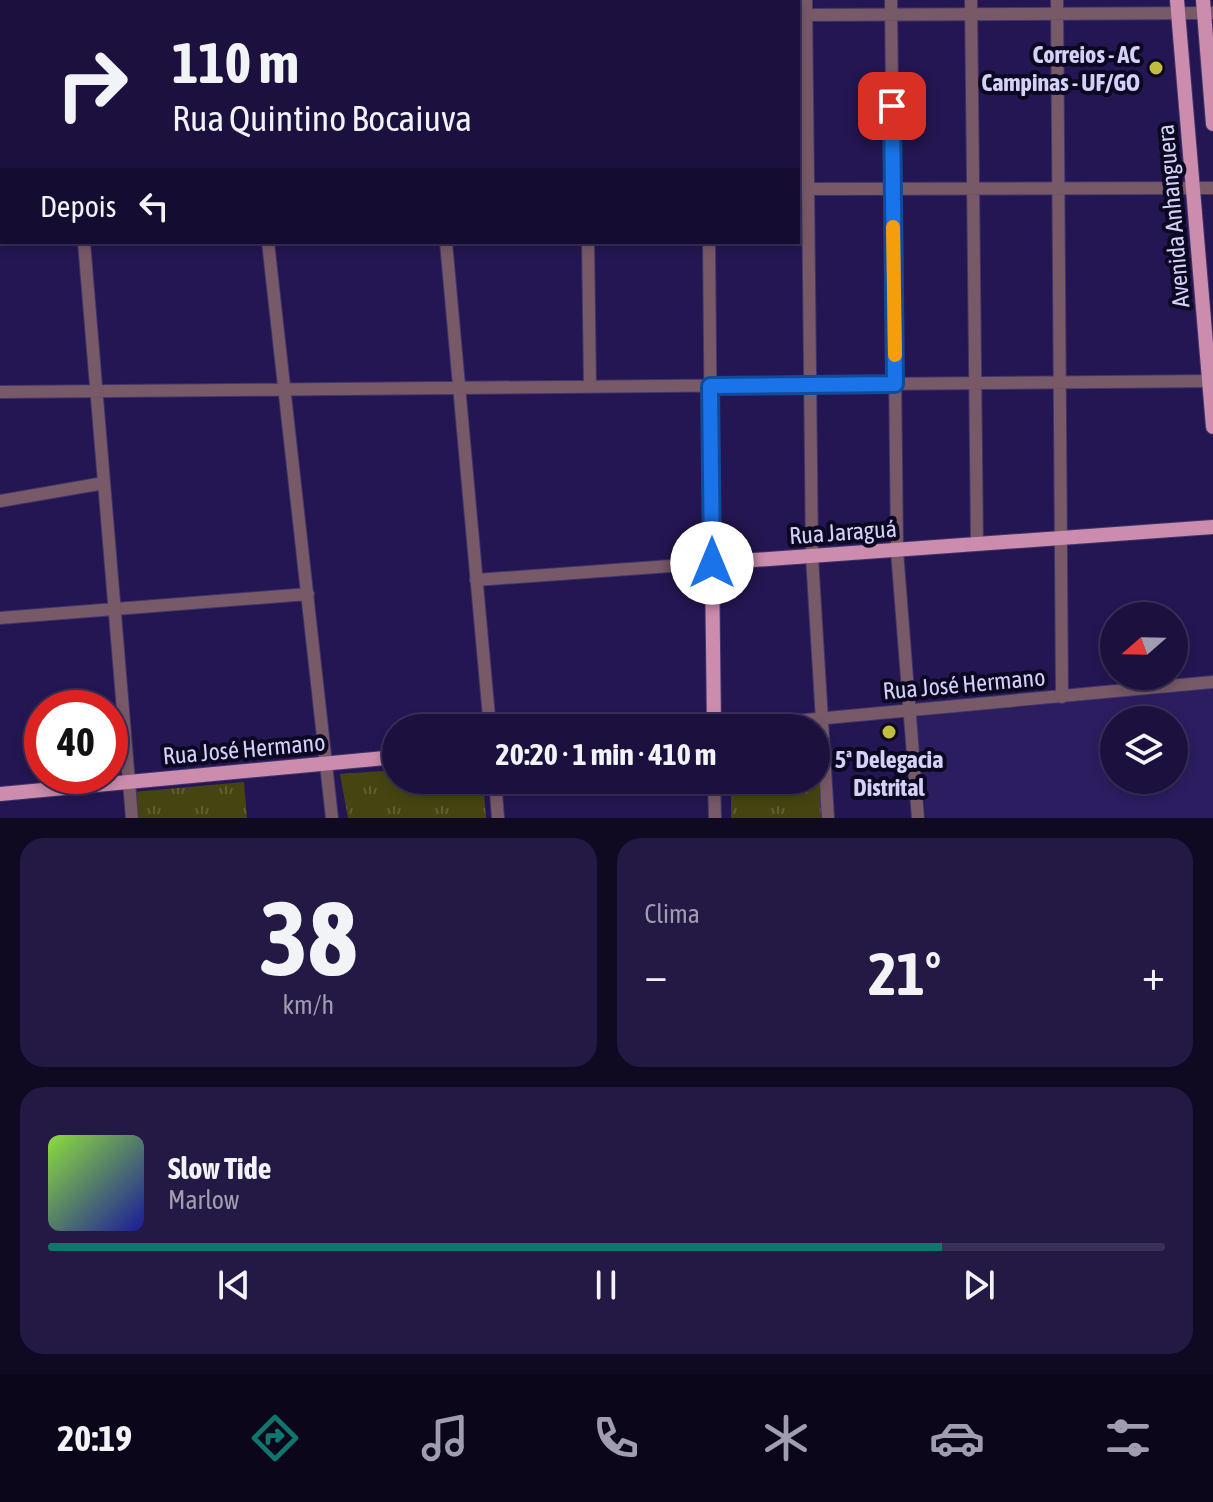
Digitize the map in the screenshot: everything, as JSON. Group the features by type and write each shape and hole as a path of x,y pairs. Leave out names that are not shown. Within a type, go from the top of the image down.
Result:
{"main road":[{"name":"Avenida Anhanguera","path":"1178,7 1213,427"},
{"name":"Avenida Anhanguera","path":"1207,9 1213,124"},
{"name":"Rua Jaraguá","path":"712,563 1213,527"},
{"path":"712,563 716,714"},
{"name":"Rua José Hermano","path":"0,794 382,758"}],"street":[{"path":"806,0 802,15 803,189 812,557 822,714"},
{"path":"891,0 897,551 918,818"},
{"path":"1057,0 1062,697"},
{"path":"802,15 891,15 971,7 1057,14 1178,7 1207,9"},
{"path":"971,7 977,543"},
{"path":"803,189 1213,188"},
{"path":"84,244 132,818"},
{"path":"268,244 332,818"},
{"path":"446,244 489,714"},
{"path":"588,244 590,387"},
{"path":"709,244 712,563"},
{"path":"0,392 1211,381"},
{"path":"0,501 104,483"},
{"name":"Rua Jaraguá","path":"476,580 712,563"},
{"path":"0,618 308,594"},
{"name":"Rua José Hermano","path":"830,718 1213,682"},
{"path":"496,794 498,818"},
{"path":"714,794 715,818"},
{"path":"827,794 828,818"}],"shaded area":[{"path":"1213,688 1213,818 926,818 916,717"}],"green space":[{"path":"382,771 382,794 484,794 486,818 348,818 340,774"},
{"path":"244,782 247,818 135,818 133,792"},
{"path":"731,794 821,794 822,818 731,818"}],"slow traffic":[{"path":"893,227 895,355"}],"place":[{"name":"Correios - AC Campinas - UF/GO","path":"1156,68"},
{"name":"5ª Delegacia Distrital","path":"889,732"}],"route":[{"path":"712,563 710,386 895,384 892,106"}]}
